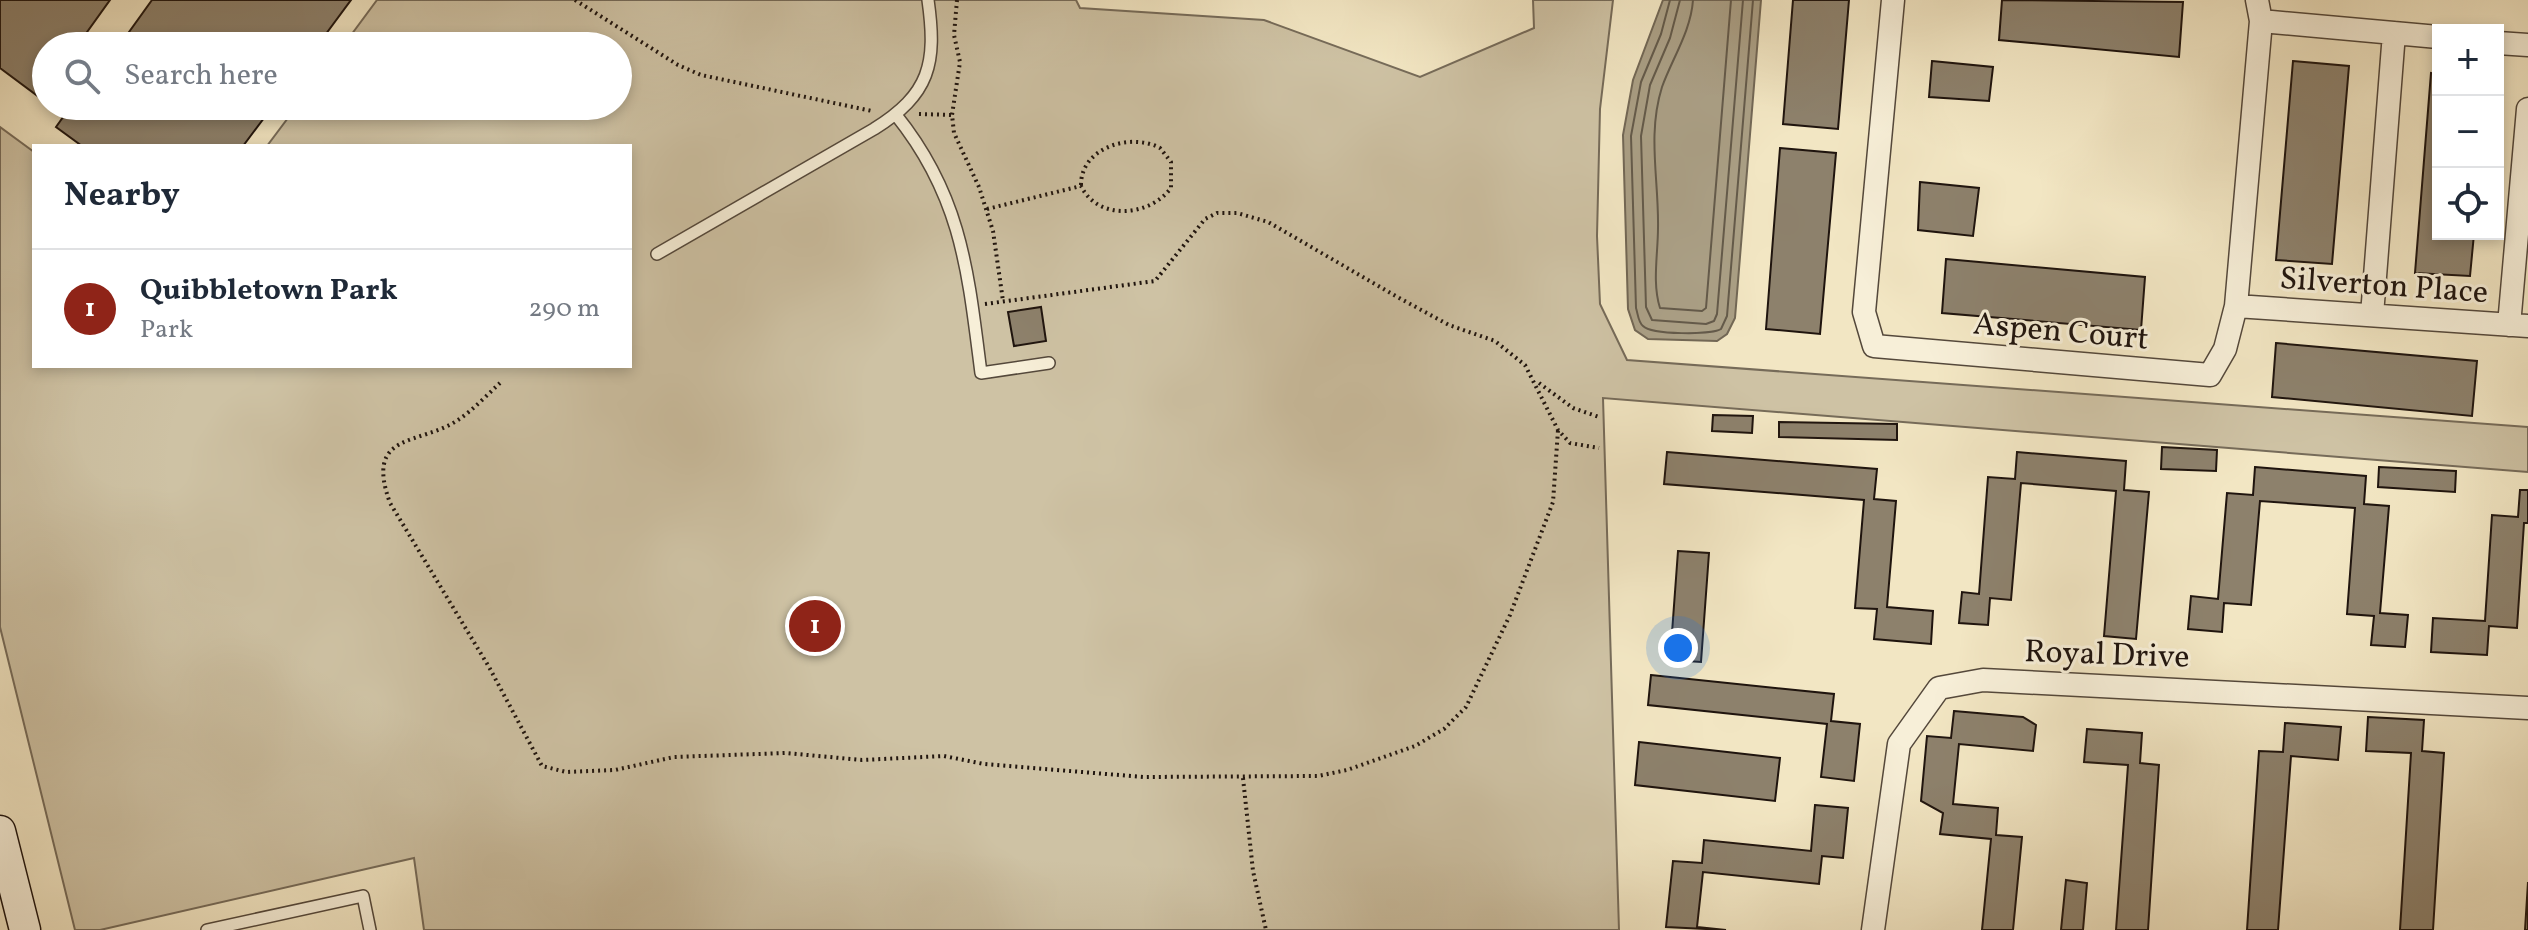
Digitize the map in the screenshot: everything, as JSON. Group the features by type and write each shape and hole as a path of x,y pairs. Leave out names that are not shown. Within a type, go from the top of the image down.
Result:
{"main road":[{"path":"0,831 25,930"}],"street":[{"name":"Aspen Court","path":"1893,0 1864,312 1874,346 2210,375 2225,349 2236,306 2259,10"},
{"path":"2259,10 2432,36"},
{"path":"2372,315 2394,33"},
{"path":"2504,43 2528,45"},
{"path":"2519,326 2528,109"},
{"name":"Silverton Place","path":"2236,306 2519,326"},
{"name":"Royal Drive","path":"1873,930 1899,744 1939,688 1997,680 2528,708"}],"lane":[{"path":"657,254 896,115 917,91 933,50 928,0"},
{"path":"896,115 918,142 948,198 960,236 981,373 1049,363"},
{"path":"207,930 363,896 370,930"}],"path":[{"path":"575,0 626,32"},
{"path":"957,0 954,35 960,72 952,115 954,133 987,209 997,252 1003,301"},
{"path":"632,36 678,65 701,75 875,112"},
{"path":"916,114 952,115"},
{"path":"1138,141 1160,148 1173,169 1171,188 1151,205 1109,211 1089,200 1081,186 1083,167 1093,154 1138,141"},
{"path":"987,209 1081,186"},
{"path":"972,306 1155,281 1205,219 1217,213 1251,215 1449,325 1495,341 1511,352 1535,380 1573,408 1599,417"},
{"path":"1535,380 1558,430 1570,443 1599,448"},
{"path":"500,383 457,421 396,444 388,453 384,486 390,503 489,667 542,766 566,772 615,770 674,757 786,753 862,760 944,756 984,764 1143,777 1318,776 1347,770 1415,746 1444,729 1466,707 1510,615 1553,502 1558,430"},
{"path":"1243,778 1253,871 1266,930"}],"shaded area":[{"path":"377,0 1076,0 1080,8 1264,20 1420,77 1534,28 1533,0 1613,0 1600,109 1597,236 1600,304 1627,360 2528,427 2528,472 1603,398 1619,930 424,930 414,858 100,930 75,930 0,627 0,127 32,151 32,368 632,368 632,144 268,144 286,120 632,120 632,32 353,32"}],"water":[{"path":"1663,0 1761,0 1735,318 1727,334 1717,341 1648,339 1635,330 1628,309 1623,135 1633,80"}],"building":[{"path":"0,0 110,0 87,32 32,32 32,92 0,68"},
{"path":"152,0 351,0 327,32 129,32"},
{"path":"1793,0 1849,0 1838,129 1783,124"},
{"path":"2002,0 2183,2 2179,57 1999,40"},
{"path":"1932,61 1993,67 1989,101 1929,97"},
{"path":"2293,61 2349,66 2332,264 2276,260"},
{"path":"2431,73 2432,240 2473,240 2470,276 2415,273"},
{"path":"61,120 262,120 244,144 79,144 56,127"},
{"path":"1780,148 1836,153 1820,334 1766,329"},
{"path":"1920,182 1979,188 1973,236 1918,230"},
{"path":"1946,259 2145,277 2141,330 1942,313"},
{"path":"1041,307 1046,341 1014,346 1008,312"},
{"path":"2276,343 2477,361 2472,416 2272,397"},
{"path":"1713,415 1753,416 1752,433 1712,431"},
{"path":"1779,422 1897,424 1897,440 1779,437"},
{"path":"2162,447 2217,450 2216,471 2161,469"},
{"path":"1667,452 1877,469 1874,499 1896,501 1887,607 1933,611 1931,644 1874,639 1877,609 1855,608 1864,500 1664,484"},
{"path":"2017,452 2126,461 2124,490 2149,492 2136,639 2104,636 2116,491 2021,483 2011,600 1990,598 1988,625 1959,623 1962,592 1979,594 1988,477 2015,479"},
{"path":"2255,467 2366,476 2364,504 2389,506 2380,613 2408,615 2405,647 2371,645 2374,616 2347,614 2355,508 2260,501 2251,605 2224,603 2222,632 2188,629 2191,596 2218,599 2227,493 2253,495"},
{"path":"2379,467 2456,471 2455,492 2378,487"},
{"path":"2520,490 2528,490 2528,523 2524,523 2517,628 2489,626 2487,655 2431,652 2433,618 2485,621 2492,515 2518,517"},
{"path":"1678,551 1709,553 1701,662 1670,660"},
{"path":"1651,675 1834,694 1831,721 1860,724 1854,781 1821,777 1827,724 1648,705"},
{"path":"1954,711 2023,717 2036,725 2033,751 1959,744 1953,804 1998,808 1996,835 2022,837 2013,930 1982,930 1991,839 1940,834 1943,813 1921,801 1927,736 1951,738"},
{"path":"2368,717 2424,720 2422,751 2444,753 2433,930 2400,930 2411,753 2366,751"},
{"path":"2285,723 2341,727 2338,760 2291,756 2278,930 2247,930 2259,751 2283,752"},
{"path":"2087,729 2142,733 2140,763 2159,765 2148,930 2116,930 2128,765 2084,762"},
{"path":"1639,742 1780,758 1775,801 1635,785"},
{"path":"1815,805 1848,808 1843,858 1822,856 1819,884 1703,872 1697,927 1726,930 1666,927 1673,861 1702,863 1704,840 1811,851"},
{"path":"2066,880 2087,883 2083,930 2061,930"},
{"path":"2528,882 2528,930 2525,930"}],"place":[{"name":"Quibbletown Park","path":"815,626"}]}
